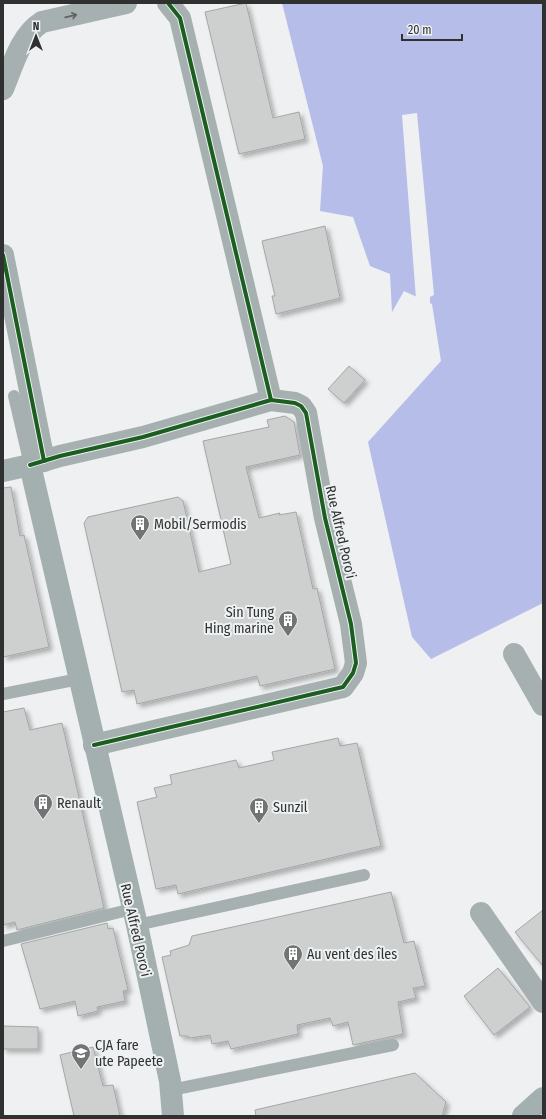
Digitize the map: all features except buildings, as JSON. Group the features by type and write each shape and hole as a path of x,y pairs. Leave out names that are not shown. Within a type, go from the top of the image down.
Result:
{"main road":[{"name":"Rue Alfred Poro'i","path":"3,470 37,463 79,679 134,917 171,1090 173,1116"},
{"path":"523,1116 543,1098"}],"street":[{"path":"3,89 26,36 42,22 126,3"},
{"path":"168,3 180,18 271,400"},
{"path":"3,254 37,463"},
{"name":"Rue Alfred Poro'i","path":"37,463 60,456 157,433 271,400 295,403 301,406 306,413 325,518 351,624 356,664 343,687 94,745"},
{"path":"514,654 543,705"},
{"path":"480,913 543,1002"}],"lane":[{"path":"14,396 37,463"},
{"path":"3,694 79,679"},
{"path":"3,940 364,875"},
{"path":"171,1090 394,1046"}],"water":[{"path":"282,3 543,3 543,603 431,659 412,637 368,442 441,361 432,304 404,291 392,312 390,274 370,266 353,217 320,211 323,166"}],"pier":[{"path":"417,113 434,295 430,297 430,304 416,299 402,115"}],"cycle path":[{"path":"168,3 180,18 271,400"},
{"path":"3,255 44,461"},
{"path":"30,465 60,456 143,437 271,400 295,403 301,406 306,413 325,518 351,624 356,663 353,673 343,687 94,745"}],"place":[{"name":"Mobil/Sermodis","path":"140,541"},
{"name":"Sin Tung Hing marine","path":"288,637"},
{"name":"Renault","path":"43,820"},
{"name":"Sunzil","path":"259,824"},
{"name":"Au vent des îles","path":"293,971"},
{"name":"CJA fare ute Papeete","path":"81,1070"}]}
